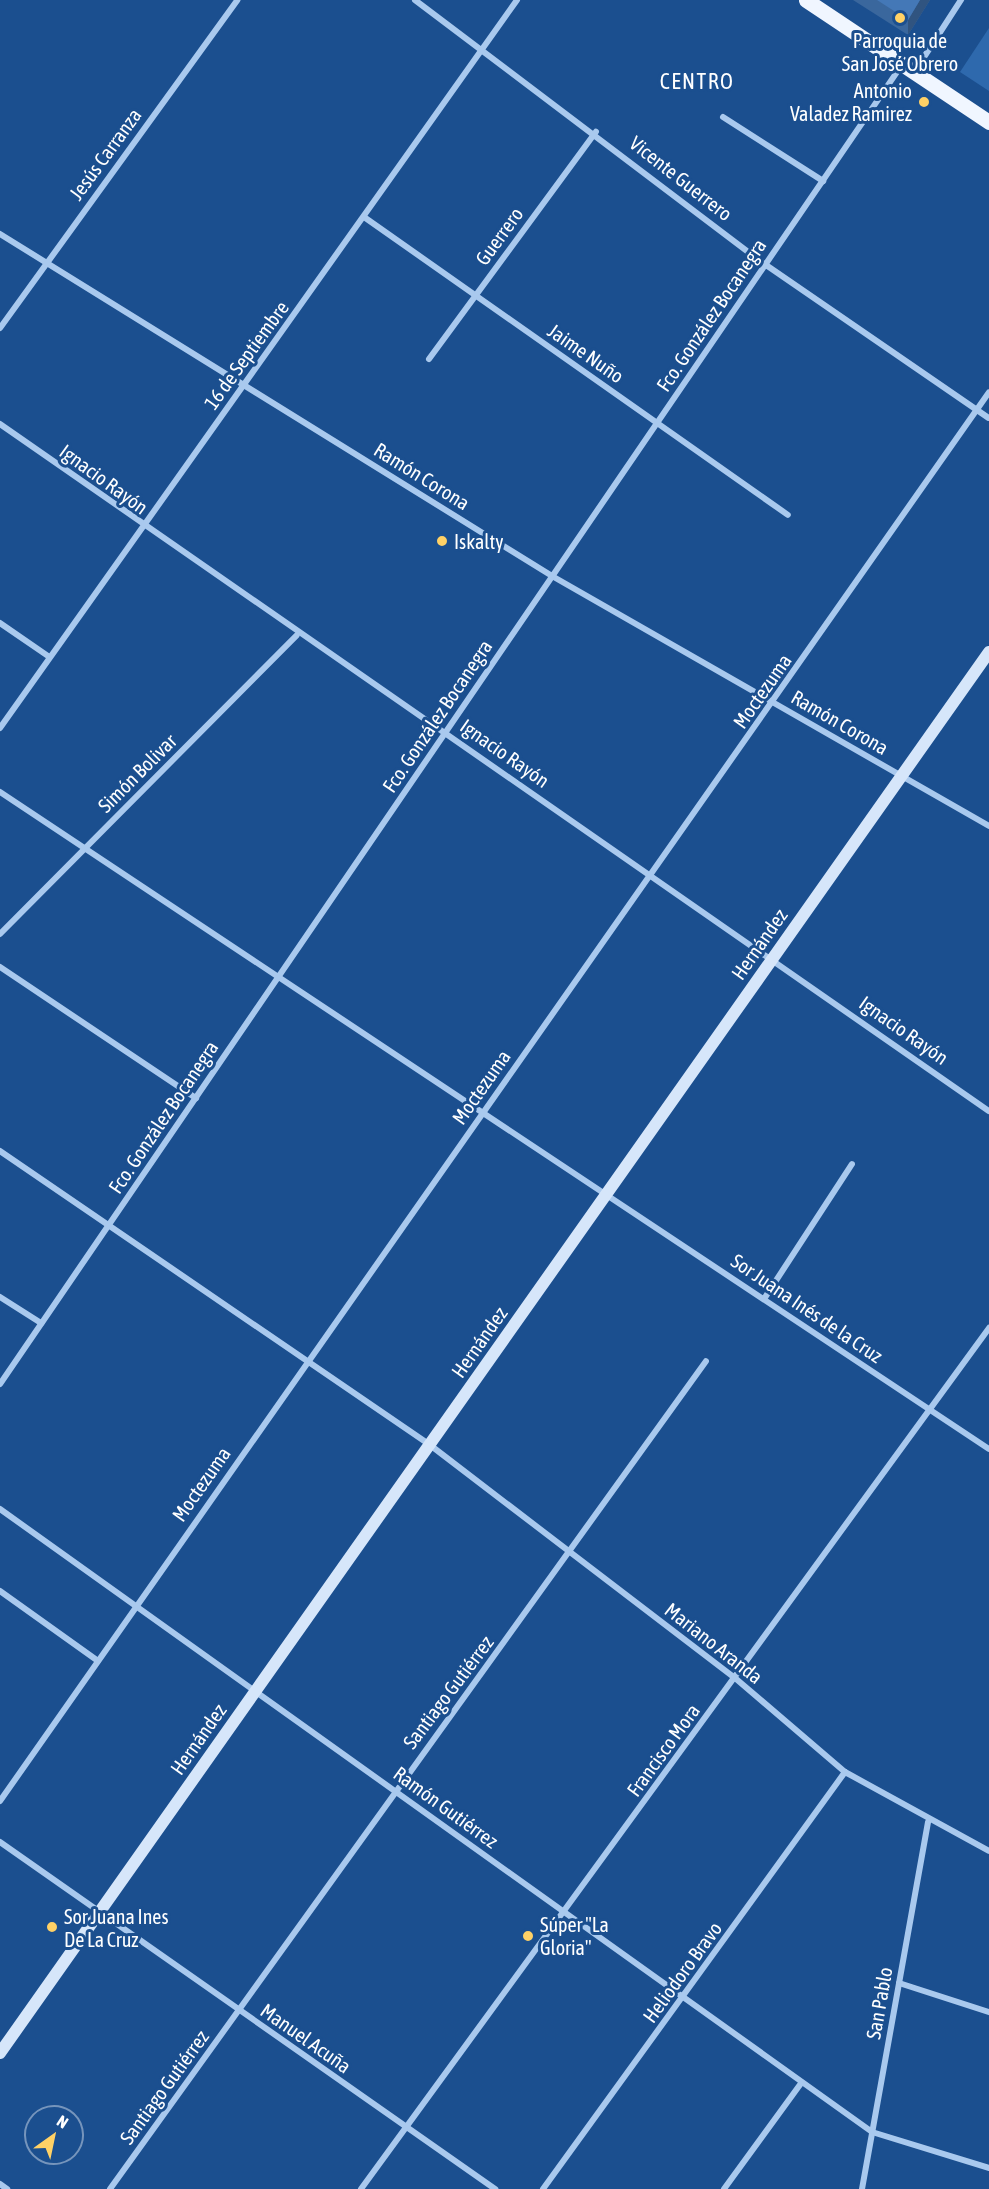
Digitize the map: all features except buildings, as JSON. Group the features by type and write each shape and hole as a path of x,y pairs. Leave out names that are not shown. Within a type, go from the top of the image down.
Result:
{"main road":[{"path":"806,0 907,70 989,122"}],"street":[{"name":"Jesús Carranza","path":"0,328 237,0"},
{"name":"Vicente Guerrero","path":"415,0 596,132 766,265 989,418"},
{"name":"16 de Septiembre","path":"0,728 140,526 244,386 517,0"},
{"name":"Fco. González Bocanegra","path":"0,1384 823,181 961,0"},
{"path":"723,117 823,181"},
{"name":"Guerrero","path":"429,359 596,132"},
{"name":"Jaime Nuño","path":"364,217 788,516"},
{"name":"Ramón Corona","path":"0,234 552,576 989,826"},
{"name":"Moctezuma","path":"0,1801 135,1605 651,874 774,704 989,392"},
{"name":"Ignacio Rayón","path":"0,424 140,526 774,957 989,1111"},
{"path":"0,623 48,656"},
{"name":"Simón Bolivar","path":"0,934 297,634"},
{"name":"Hernández","path":"0,2054 989,652"},
{"name":"Sor Juana Inés de la Cruz","path":"0,792 989,1449"},
{"path":"0,967 195,1098"},
{"name":"Mariano Aranda","path":"0,1150 430,1445 570,1555 735,1678 845,1772 928,1822 989,1851"},
{"path":"764,1299 852,1164"},
{"path":"0,1297 42,1323"},
{"name":"Francisco Mora","path":"361,2189 735,1678 928,1408 989,1328"},
{"name":"Santiago Gutiérrez","path":"110,2189 240,2012 395,1791 570,1555 706,1361"},
{"name":"Ramón Gutiérrez","path":"0,1509 872,2132 989,2168"},
{"path":"0,1592 98,1661"},
{"name":"Heliodoro Bravo","path":"543,2189 845,1772"},
{"name":"San Pablo","path":"862,2189 928,1822"},
{"name":"Manuel Acuña","path":"0,1842 405,2129 495,2189"},
{"path":"899,1983 989,2012"},
{"path":"724,2189 802,2082"},
{"path":"0,2184 7,2189"}],"shaded area":[{"path":"989,28 989,91 960,72"}],"place":[{"name":"Parroquia de San José Obrero","path":"900,18"},
{"name":"Antonio Valadez Ramirez","path":"924,102"},
{"name":"Iskalty","path":"442,541"},
{"name":"Sor Juana Ines De La Cruz","path":"52,1927"},
{"name":"Súper \"La Gloria\"","path":"528,1936"}],"district":[{"name":"CENTRO","path":"697,82"}]}
